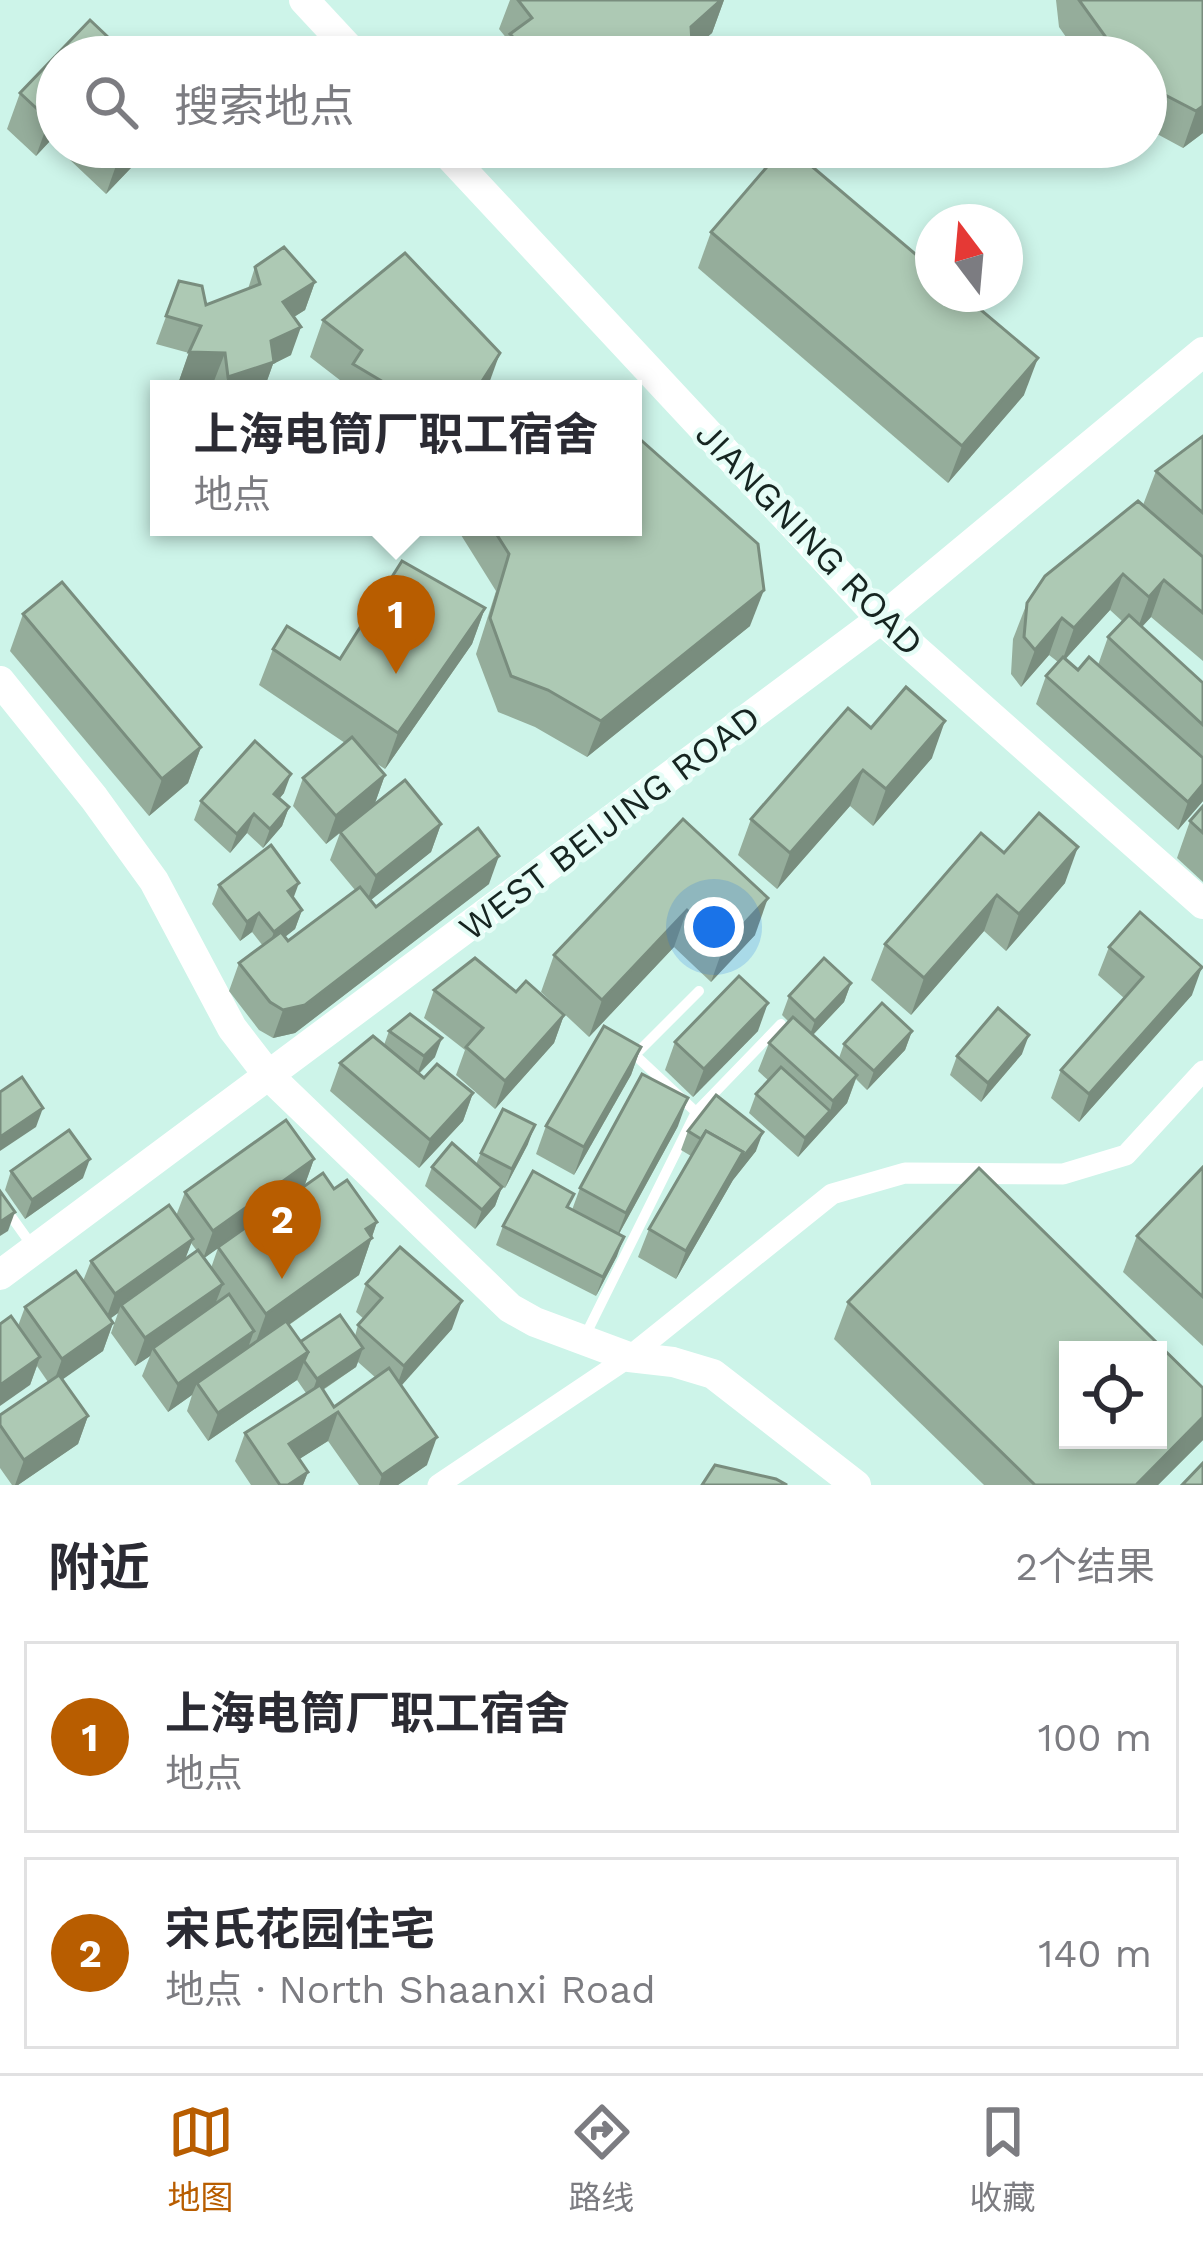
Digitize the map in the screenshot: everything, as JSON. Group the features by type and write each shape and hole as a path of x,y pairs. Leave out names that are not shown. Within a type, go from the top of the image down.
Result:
{"main road":[{"path":"304,0 337,36"},
{"name":"JIANGNING ROAD","path":"461,168 881,619 1203,904"},
{"name":"WEST BEIJING ROAD","path":"0,1275 881,619 1203,352"},
{"path":"0,681 154,881 232,1028 269,1076 509,1308 628,1358 673,1362 713,1374 856,1485"}],"street":[{"path":"438,1485 628,1358 832,1194 905,1173 1063,1174 1126,1154 1203,1071"}],"lane":[{"path":"696,1112 635,1055 699,991"},
{"path":"583,1341 696,1112 781,1024"},
{"path":"0,1201 35,1250"}],"building":[{"path":"518,0 721,0 691,27 692,36 510,34 532,18"},
{"path":"1079,0 1203,0 1203,106 1196,111 1167,96 1167,36 1105,36"},
{"path":"90,20 107,36 75,36"},
{"path":"36,76 36,108 20,93"},
{"path":"766,168 814,168 915,254 915,312 983,312 1038,358 962,446 711,232"},
{"path":"284,247 315,282 283,302 301,327 271,341 274,362 228,377 225,353 189,352 201,326 166,316 179,281 202,286 206,305 260,284 255,267"},
{"path":"405,253 500,353 483,380 380,380 353,364 362,350 323,320"},
{"path":"1203,436 1203,513 1156,471"},
{"path":"642,441 758,544 764,590 601,721 548,690 511,676 490,618 509,554 498,536 642,536"},
{"path":"1138,501 1203,557 1203,613 1164,580 1149,597 1123,574 1074,628 1062,618 1035,650 1024,637 1027,603 1045,576"},
{"path":"402,561 485,608 398,733 273,649 287,626 340,659"},
{"path":"62,582 201,747 162,779 23,614"},
{"path":"1129,615 1203,683 1203,725 1108,637"},
{"path":"1063,657 1078,670 1089,657 1203,758 1203,784 1188,802 1046,676"},
{"path":"906,687 945,721 886,789 863,770 790,853 751,819 848,708 871,728"},
{"path":"352,737 385,775 336,816 303,778"},
{"path":"255,741 291,774 274,794 289,807 270,829 254,814 237,834 201,801"},
{"path":"405,780 441,824 376,876 340,832"},
{"path":"1203,806 1203,833 1190,821"},
{"path":"1039,813 1078,847 1019,914 997,895 924,978 885,944 981,833 1004,853"},
{"path":"683,819 768,898 724,945 687,910 602,1000 554,955"},
{"path":"478,828 499,856 305,1005 283,1010 270,1002 239,963 281,932 288,941 360,887 376,907"},
{"path":"271,845 299,883 288,891 302,910 274,932 259,913 247,922 219,885"},
{"path":"1140,912 1202,967 1089,1094 1061,1070 1143,977 1109,947"},
{"path":"475,958 516,992 526,981 564,1015 505,1081 466,1047 483,1028 434,990"},
{"path":"824,958 851,983 815,1021 789,996"},
{"path":"739,976 768,1003 704,1069 675,1042"},
{"path":"882,1003 912,1031 874,1071 844,1044"},
{"path":"998,1008 1029,1035 988,1083 957,1056"},
{"path":"410,1014 442,1038 424,1056 389,1031"},
{"path":"793,1017 857,1075 833,1101 769,1043"},
{"path":"604,1026 641,1047 584,1147 546,1126"},
{"path":"373,1036 424,1078 437,1064 473,1093 430,1140 340,1063"},
{"path":"781,1067 830,1111 805,1138 756,1094"},
{"path":"642,1074 688,1098 626,1213 580,1188"},
{"path":"22,1077 43,1108 0,1137 0,1092"},
{"path":"716,1095 763,1132 740,1161 743,1152 706,1131 701,1139 688,1131"},
{"path":"503,1109 535,1125 512,1169 481,1153"},
{"path":"286,1120 314,1159 213,1231 185,1192"},
{"path":"69,1130 90,1159 32,1200 11,1171"},
{"path":"706,1131 743,1152 686,1251 649,1229"},
{"path":"452,1143 502,1187 482,1210 432,1167"},
{"path":"1203,1167 1203,1297 1137,1236"},
{"path":"979,1168 1155,1341 1059,1341 1059,1449 1167,1449 1167,1353 1203,1388 1203,1417 1136,1485 1035,1485 848,1302"},
{"path":"533,1171 574,1194 567,1207 624,1237 603,1277 503,1226"},
{"path":"323,1173 334,1189 347,1180 377,1222 366,1229 372,1238 266,1314 218,1247"},
{"path":"0,1191 15,1212 0,1222"},
{"path":"169,1205 193,1239 115,1294 91,1261"},
{"path":"400,1247 462,1301 404,1366 358,1325 382,1298 366,1284"},
{"path":"198,1250 223,1284 145,1338 121,1305"},
{"path":"76,1271 113,1323 62,1359 25,1307"},
{"path":"229,1294 254,1331 178,1384 153,1348"},
{"path":"340,1315 363,1348 317,1379 304,1361 308,1352 300,1342"},
{"path":"11,1316 40,1357 0,1385 0,1324"},
{"path":"286,1321 308,1352 218,1413 197,1383"},
{"path":"389,1368 437,1437 382,1475 338,1412 289,1444 308,1472 280,1485 245,1433 320,1385 334,1407"},
{"path":"59,1375 88,1416 24,1460 0,1425 0,1415"},
{"path":"1203,1463 1203,1485 1182,1485"},
{"path":"715,1465 776,1479 787,1485 702,1485"}],"place":[{"name":"上海电筒厂职工宿舍","path":"396,674"},
{"name":"宋氏花园住宅","path":"282,1279"}]}
